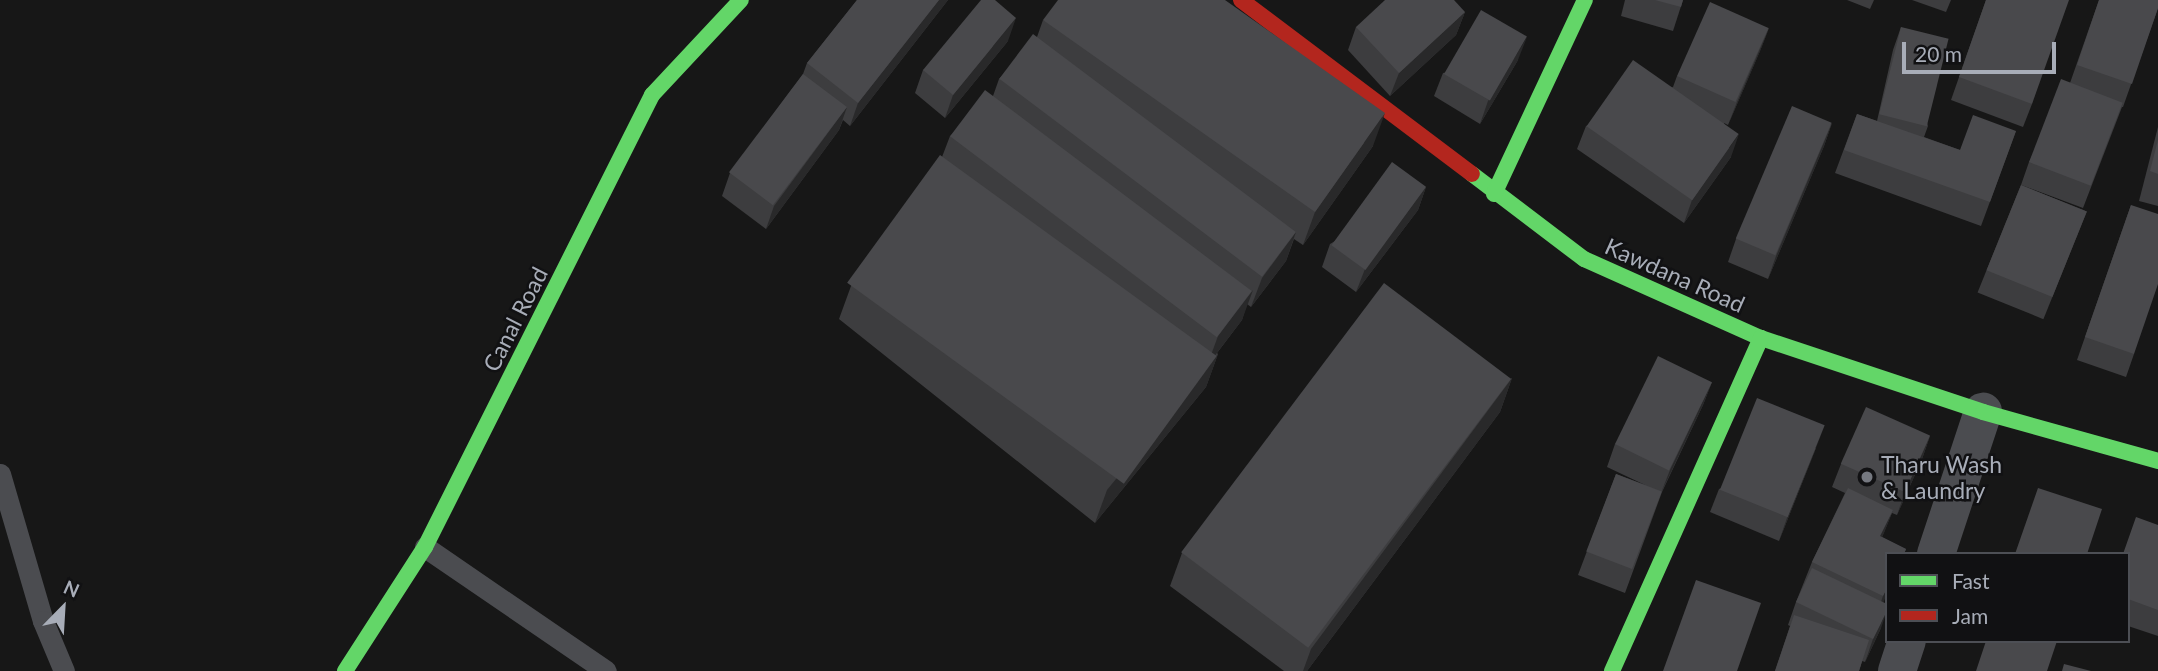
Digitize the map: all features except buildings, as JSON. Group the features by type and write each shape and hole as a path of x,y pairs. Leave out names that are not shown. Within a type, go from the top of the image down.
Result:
{"street":[{"name":"Canal Road","path":"345,671 425,547 652,95 741,0"},
{"name":"Kawdana Road","path":"1241,0 1494,194 1584,259 1761,338 1983,412 2158,461"},
{"path":"1494,194 1585,0"},
{"path":"1612,671 1761,338"},
{"path":"1937,552 1983,412"},
{"path":"1897,671 1906,643"}],"lane":[{"path":"0,474 43,621 64,671"},
{"path":"425,547 606,671"}],"traffic: fast":[{"path":"345,671 425,547 652,95 741,0"},
{"path":"1494,194 1585,0"},
{"path":"1472,174 1584,259 1761,338 1983,412 2158,461"},
{"path":"1612,671 1761,338"}],"traffic: jam":[{"path":"1241,0 1472,174"}],"place":[{"name":"Tharu Wash & Laundry","path":"1867,477"}]}
